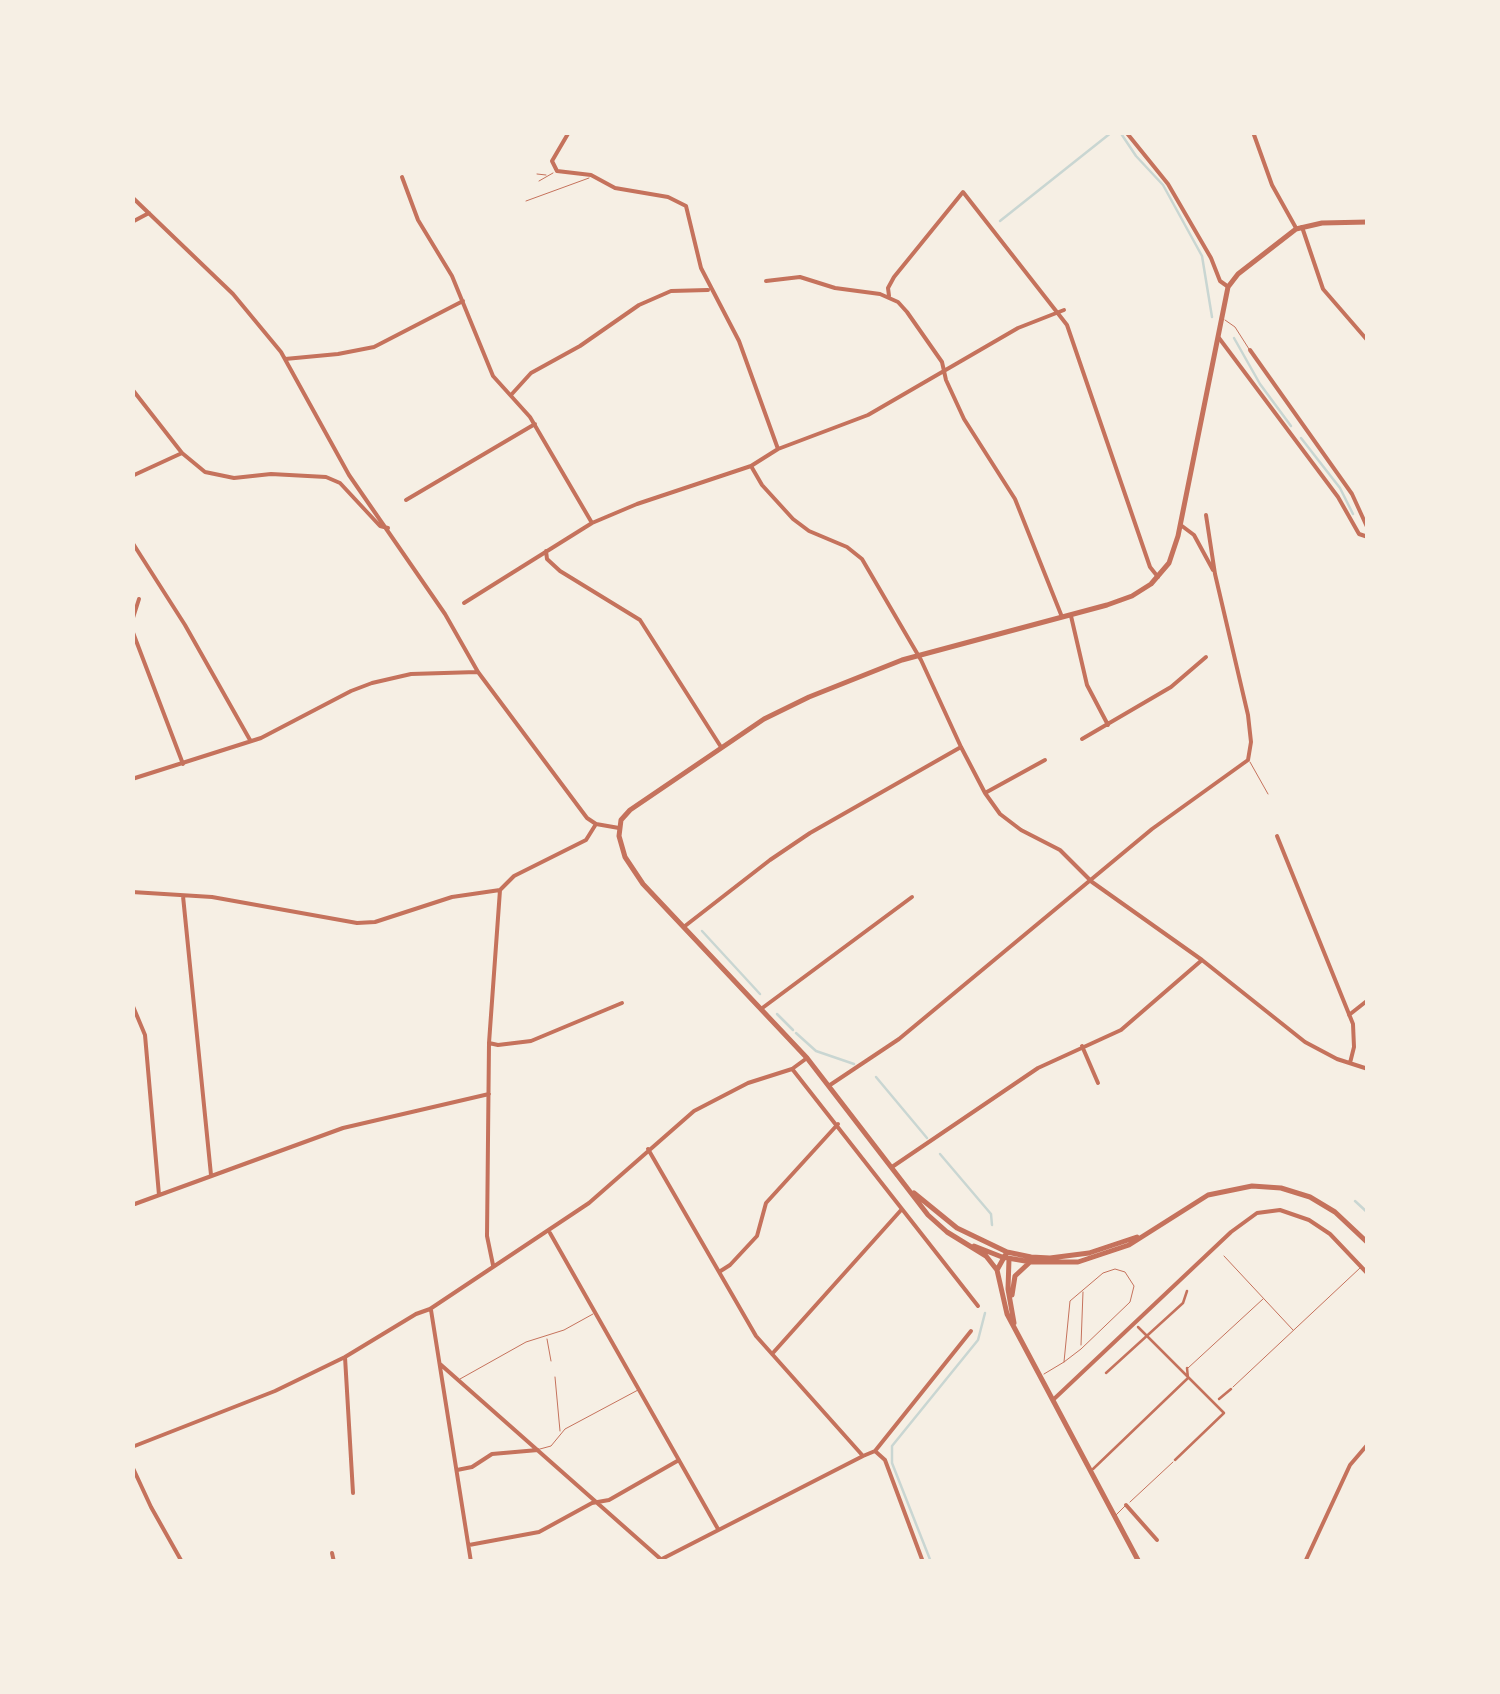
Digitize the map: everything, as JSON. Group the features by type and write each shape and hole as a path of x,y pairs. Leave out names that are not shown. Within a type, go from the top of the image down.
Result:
{"street":[{"path":"569,132 554,155 556,170 591,175 615,188 684,202 710,290 739,341 778,450"},
{"path":"1126,132 1168,184 1220,281 1228,287"},
{"path":"1254,132 1272,186 1299,228 1323,289 1368,341"},
{"path":"402,177 418,220 452,276 494,376 535,424 592,523"},
{"path":"888,296 894,277 963,192 1072,335 1150,568 1158,577"},
{"path":"132,197 233,294 285,359 349,475 445,614 478,672 587,818 618,828"},
{"path":"132,222 149,212"},
{"path":"618,828 630,810 786,708 918,655 1132,596 1158,577 1172,554 1180,526 1228,287 1238,274 1299,228 1322,222 1368,222"},
{"path":"766,281 800,276 834,288 888,296 898,302 942,362 964,418 1015,500 1062,617"},
{"path":"511,395 531,372 580,346 639,306 671,291 710,290"},
{"path":"285,359 374,346 463,301"},
{"path":"464,604 592,523 751,466 778,450 868,415 1018,328 1064,310"},
{"path":"1219,338 1338,497 1359,534 1368,537"},
{"path":"1250,350 1352,494 1368,529"},
{"path":"132,389 182,453 205,472 221,477 326,477 340,483 380,526 388,528"},
{"path":"406,500 535,424"},
{"path":"1290,435 1302,427"},
{"path":"132,476 182,453"},
{"path":"751,466 762,485 809,532 847,547 862,559 918,655 985,793 1010,823 1060,850 1092,882 1202,960 1305,1042 1368,1069"},
{"path":"829,1086 899,1039 1152,829 1248,760 1252,742 1248,715 1206,516"},
{"path":"1180,526 1189,528 1216,574"},
{"path":"132,542 185,625 251,742"},
{"path":"546,551 552,565 640,620 722,748"},
{"path":"132,622 139,599"},
{"path":"1070,615 1087,685 1108,724"},
{"path":"132,630 183,764"},
{"path":"1082,739 1171,687 1206,658"},
{"path":"132,778 251,742 351,690 424,672 478,672"},
{"path":"684,927 792,845 961,747"},
{"path":"985,793 1045,760"},
{"path":"132,892 182,894 357,923 375,922 452,897 500,890 514,876 586,840 596,824"},
{"path":"618,828 631,870 807,1058 928,1215 986,1256 997,1270 1002,1302 1139,1562"},
{"path":"1277,836 1349,1015 1355,1035 1350,1064"},
{"path":"494,1267 487,1236 489,1042 500,890"},
{"path":"182,894 211,1175"},
{"path":"761,1009 912,897"},
{"path":"892,1167 1057,1057 1121,1030 1202,960"},
{"path":"1349,1015 1368,1000"},
{"path":"489,1042 531,1042 622,1003"},
{"path":"132,1004 145,1034 159,1196"},
{"path":"1082,1046 1098,1083"},
{"path":"132,1447 275,1391 345,1357 550,1232 710,1101 755,1080 792,1069 807,1058"},
{"path":"792,1069 978,1306"},
{"path":"132,1205 343,1128 489,1094"},
{"path":"719,1272 757,1236 766,1203 838,1124"},
{"path":"648,1148 745,1320 862,1456"},
{"path":"958,1239 1031,1262 1078,1262 1129,1245 1208,1196 1242,1186 1262,1186 1310,1197 1335,1212 1368,1243"},
{"path":"910,1189 950,1223 1006,1256 1069,1256 1144,1234"},
{"path":"772,1354 902,1209"},
{"path":"1054,1400 1248,1218 1266,1210 1287,1211 1320,1227 1368,1274"},
{"path":"550,1232 718,1529"},
{"path":"997,1270 1006,1256"},
{"path":"1006,1256 1015,1326"},
{"path":"1011,1303 1015,1276 1031,1262"},
{"path":"1106,1373 1183,1303 1187,1291"},
{"path":"430,1308 471,1562"},
{"path":"1138,1327 1224,1413 1175,1460"},
{"path":"656,1562 875,1452 971,1331"},
{"path":"345,1357 353,1493"},
{"path":"440,1364 664,1560"},
{"path":"1092,1470 1172,1395 1188,1378 1188,1368"},
{"path":"1219,1399 1230,1389"},
{"path":"1305,1562 1350,1464 1368,1444"},
{"path":"457,1470 472,1467 492,1454 540,1449"},
{"path":"875,1452 885,1460 921,1560"},
{"path":"468,1545 539,1532 609,1500 678,1460"},
{"path":"132,1466 182,1562"},
{"path":"1126,1505 1157,1540"},
{"path":"332,1554 334,1562"}],"lane":[{"path":"538,181 556,170"},
{"path":"537,174 550,176"},
{"path":"526,200 591,175"},
{"path":"1222,319 1235,327 1250,350"},
{"path":"1248,760 1268,794"},
{"path":"1224,1256 1294,1331"},
{"path":"1230,1389 1361,1267"},
{"path":"1042,1376 1064,1362 1080,1349 1130,1302 1134,1286 1129,1274 1116,1269 1102,1273 1070,1301 1064,1362"},
{"path":"1080,1349 1083,1288"},
{"path":"1188,1368 1263,1298"},
{"path":"458,1379 526,1342 546,1337 596,1312"},
{"path":"1092,1338 1094,1331"},
{"path":"546,1337 551,1360"},
{"path":"555,1378 560,1434"},
{"path":"540,1449 551,1446 565,1429 639,1390"},
{"path":"1115,1516 1175,1460"}],"waterway":[{"path":"1000,221 1112,132"},
{"path":"1120,132 1163,185 1202,256 1212,317"},
{"path":"1234,338 1260,384 1291,426"},
{"path":"1301,438 1340,488 1353,514"},
{"path":"702,931 760,994"},
{"path":"777,1014 793,1030"},
{"path":"796,1033 816,1051 854,1064"},
{"path":"876,1077 927,1138"},
{"path":"940,1154 991,1214 992,1225"},
{"path":"1355,1201 1368,1213"},
{"path":"931,1562 892,1463 892,1446 978,1340 985,1313"}]}
